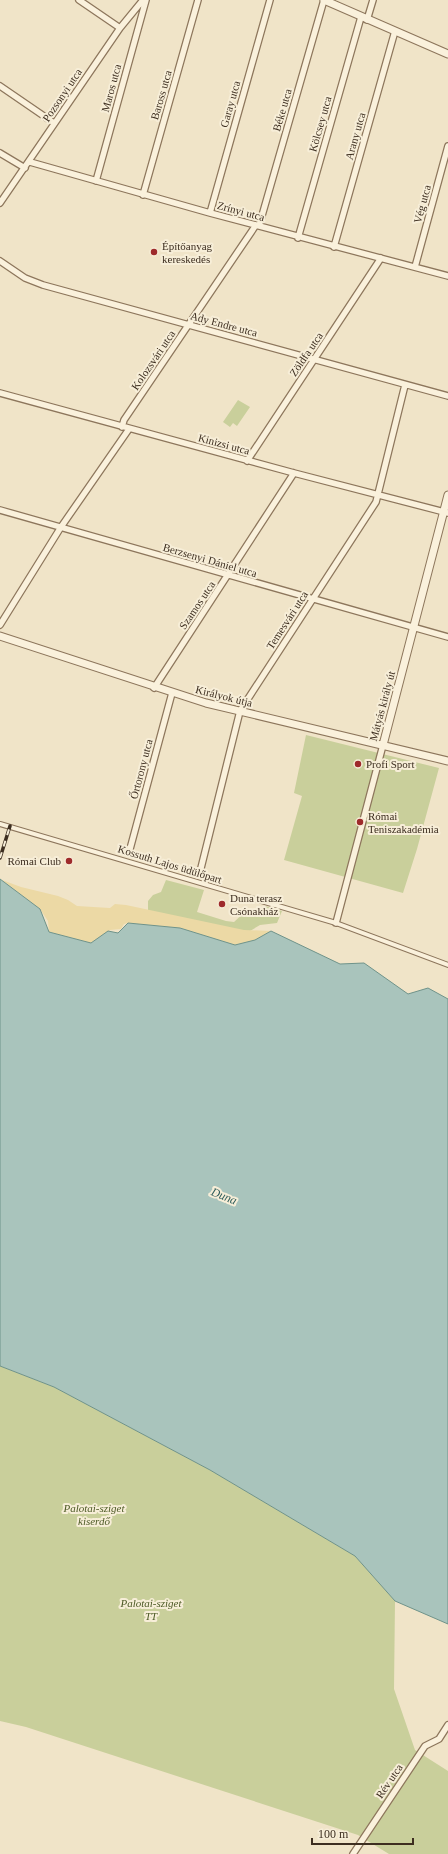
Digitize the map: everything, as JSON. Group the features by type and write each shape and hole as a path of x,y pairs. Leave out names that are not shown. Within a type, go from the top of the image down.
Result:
{"street":[{"path":"79,0 120,28"},
{"name":"Pozsonyi utca","path":"0,204 120,28 145,0"},
{"name":"Maros utca","path":"96,181 145,0"},
{"name":"Baross utca","path":"143,195 198,0"},
{"name":"Garay utca","path":"210,213 270,0"},
{"path":"324,0 448,54"},
{"name":"Béke utca","path":"257,226 324,0"},
{"name":"Kölcsey utca","path":"298,238 364,18 373,0"},
{"name":"Arany utca","path":"334,247 395,32"},
{"path":"0,86 54,123"},
{"name":"Vég utca","path":"415,267 448,146"},
{"path":"0,153 25,168"},
{"name":"Zrínyi utca","path":"30,162 298,238 448,276"},
{"name":"Kolozsvári utca","path":"122,427 124,420 257,226"},
{"name":"Zöldfa utca","path":"247,460 381,258"},
{"name":"Ady Endre utca","path":"0,261 25,278 43,285 448,396"},
{"name":"Temesvári utca","path":"200,872 240,711 376,502 405,385"},
{"name":"Kinizsi utca","path":"0,393 377,496 446,512"},
{"path":"0,625 62,527 129,429"},
{"name":"Szamos utca","path":"154,688 294,473"},
{"name":"Mátyás király út","path":"336,923 446,512 448,495"},
{"name":"Berzsenyi Dániel utca","path":"0,510 228,576 448,637"},
{"name":"Királyok útja","path":"0,636 154,688 240,711 448,761"},
{"name":"Őrtorony utca","path":"130,849 172,693"},
{"name":"Kossuth Lajos üdülőpart","path":"0,824 336,923 448,965"},
{"name":"Rév utca","path":"353,1854 424,1746 439,1739 448,1725"}],"green space":[{"path":"238,400 250,407 237,426 233,423 230,427 223,422"},
{"name":"Római Teniszakadémia","path":"306,735 439,768 417,849 403,893 284,860 302,796 294,793"},
{"path":"166,880 204,890 197,912 226,921 234,922 248,909 260,911 265,906 282,911 277,923 260,925 245,934 148,916 148,901 153,895 161,892"},
{"name":"Palotai-sziget TT","path":"0,1366 54,1387 210,1470 355,1556 395,1601 394,1689 415,1750 448,1771 448,1854 389,1854 358,1835 26,1727 0,1721"}],"sand":[{"path":"2,880 21,887 58,896 77,906 110,908 115,904 126,905 244,930 271,931 255,940 235,945 180,928 128,923 124,924 121,929 110,930 91,943 49,932 48,921 40,909"}],"water":[{"name":"Duna","path":"0,879 40,909 49,932 91,943 108,931 118,933 128,923 180,928 235,945 255,940 271,931 340,964 364,963 408,994 428,988 448,999 448,1624 395,1601 355,1556 210,1470 54,1387 0,1366"}],"railway":[{"path":"0,858 10,826"}],"place":[{"name":"Építőanyag kereskedés","path":"154,252"},
{"name":"Profi Sport","path":"358,764"},
{"name":"Római Teniszakadémia","path":"360,822"},
{"name":"Római Club","path":"69,861"},
{"name":"Duna terasz Csónakház","path":"222,904"}],"park label":[{"name":"Palotai-sziget kiserdő","path":"94,1514"}]}
